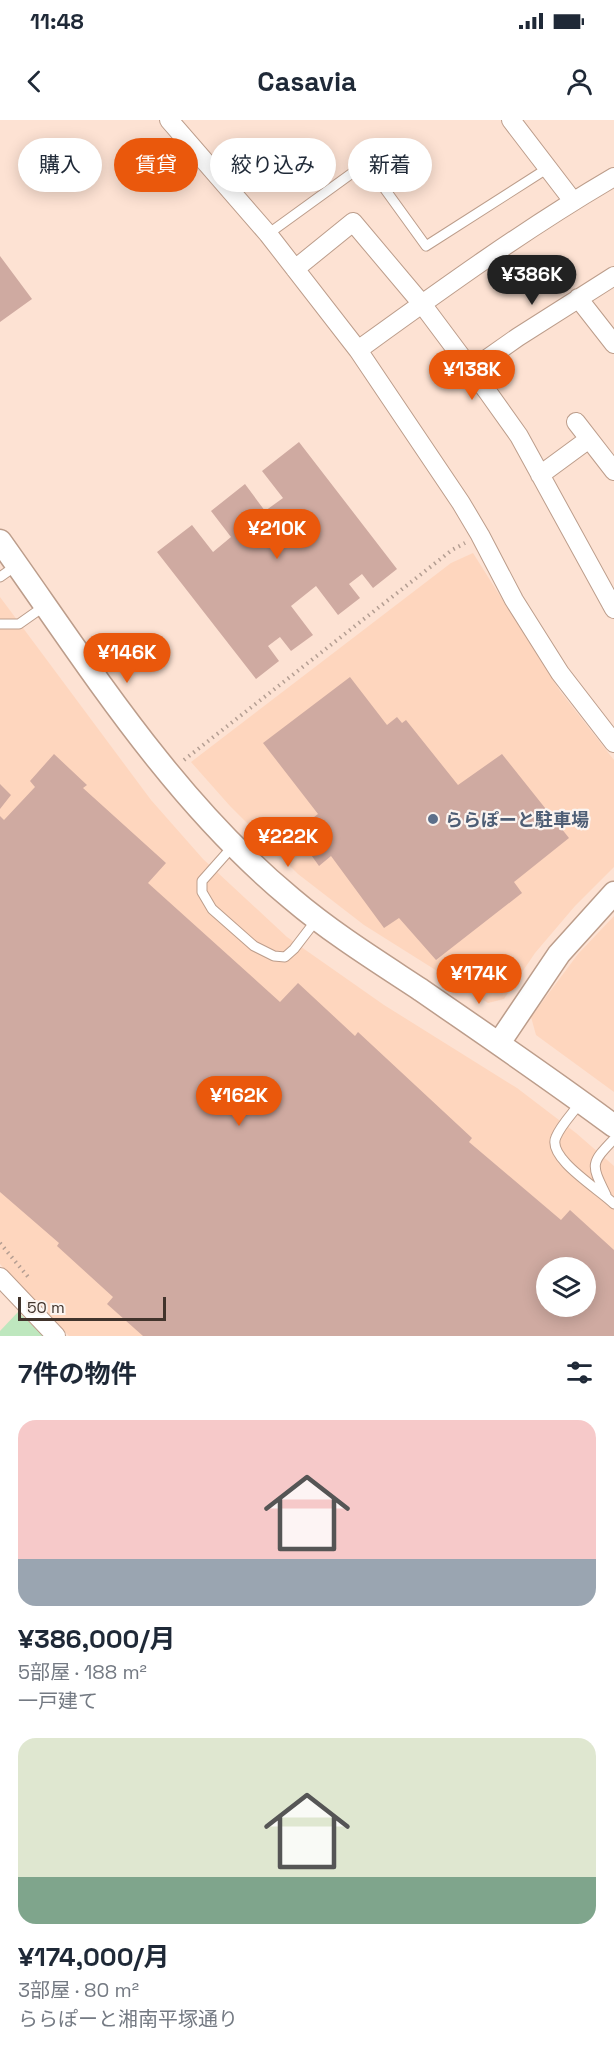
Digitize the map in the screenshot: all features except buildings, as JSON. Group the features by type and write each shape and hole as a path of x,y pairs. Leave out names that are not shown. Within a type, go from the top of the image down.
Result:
{"street":[{"path":"170,120 268,234 358,350 480,535 514,600 560,673 614,743"},
{"path":"511,120 573,201"},
{"path":"358,350 573,201 614,177"},
{"path":"295,269 354,222 422,304 519,436 614,609"},
{"path":"471,370 614,276"},
{"path":"578,298 614,344"},
{"path":"576,422 614,471"},
{"path":"540,475 590,439"},
{"path":"0,541 8,571 46,605 132,726 168,772 234,845 317,919 499,1043 614,1126"},
{"path":"499,1043 559,954 614,893"},
{"path":"0,1277 56,1336"}],"lane":[{"path":"268,234 366,163 426,246 548,168"},
{"path":"0,624 8,626 19,624 46,605"},
{"path":"234,845 202,881 202,892 212,909 254,946 274,956 285,957 317,919"},
{"path":"581,1101 555,1139 555,1148 581,1178 611,1201"},
{"path":"611,1201 594,1168 596,1158 614,1139"}],"path":[{"path":"181,763 452,550 480,535"}],"shaded area":[{"path":"473,553 560,691 614,760 614,867 575,906 535,953 504,999 488,1003 364,925 298,874 230,806 191,762 451,563"},
{"path":"0,597 151,800 203,859 287,937 384,1005 517,1088 576,1133 614,1166 614,1336 69,1336 20,1288 0,1264"},
{"path":"614,916 614,1092 536,1035 531,1017 578,954"}],"green space":[{"path":"18,1312 44,1336 0,1336 0,1331"}],"place":[{"name":"ららぽーと駐車場","path":"433,819"}]}
